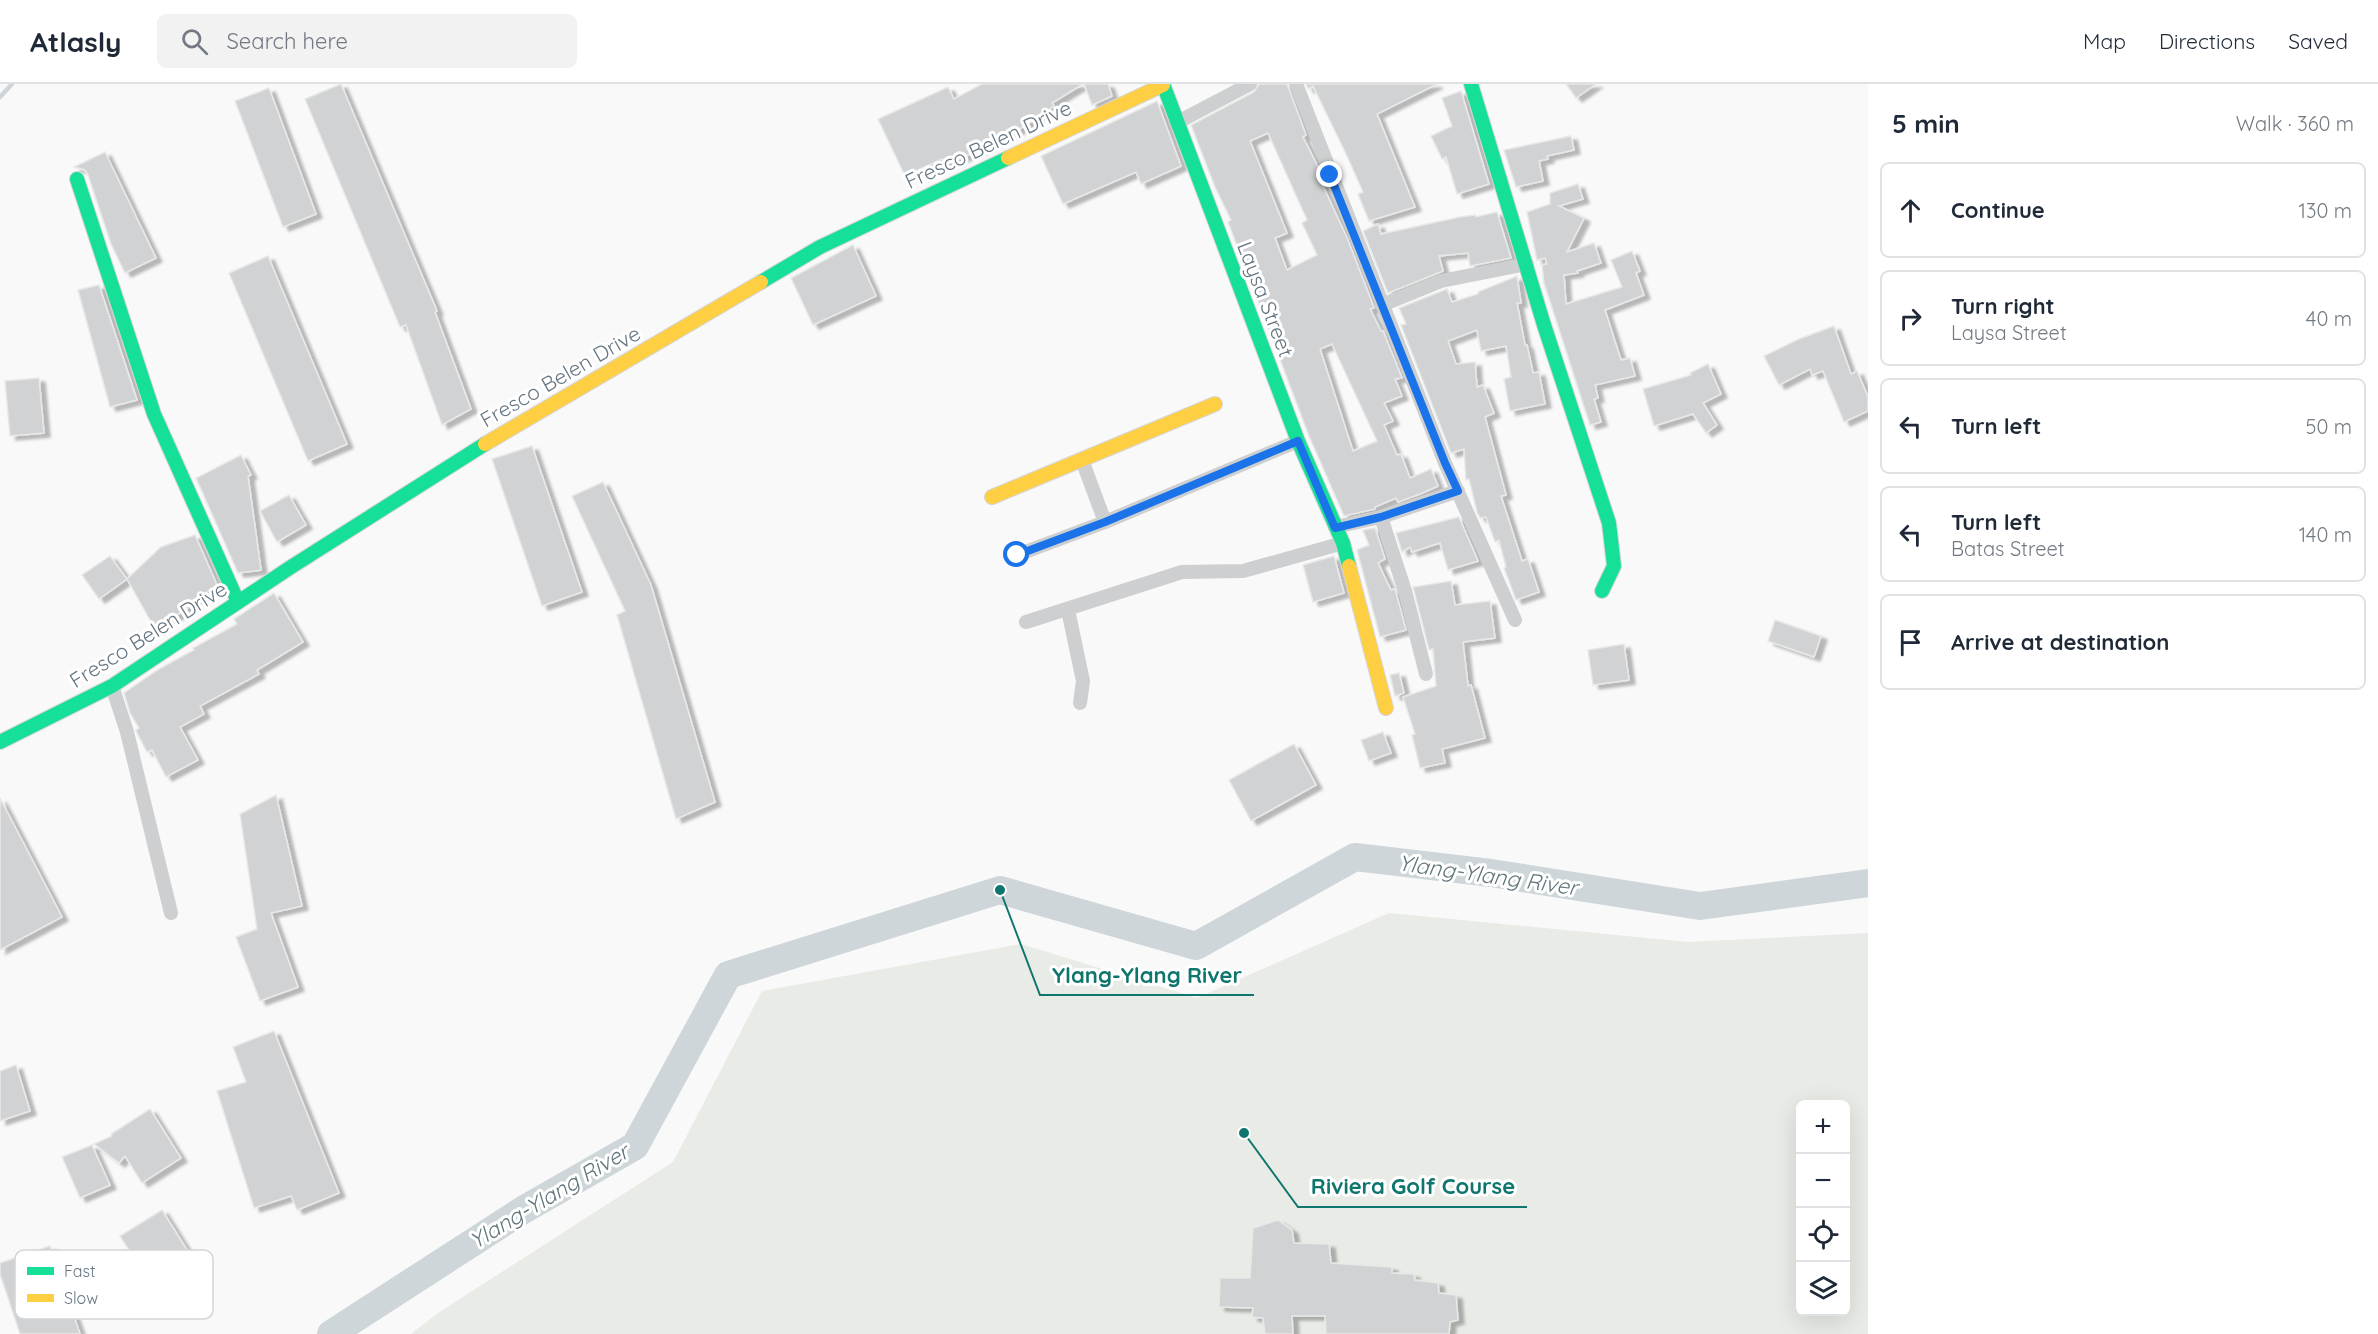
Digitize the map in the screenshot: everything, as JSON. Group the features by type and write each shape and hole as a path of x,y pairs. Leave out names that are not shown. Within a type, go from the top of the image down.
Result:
{"street":[{"name":"Laysa Street","path":"1163,84 1298,441 1343,543 1386,708"},
{"name":"Fresco Belen Drive","path":"0,742 112,686 238,602 479,448 820,247 1163,84"},
{"path":"1176,123 1250,84"},
{"path":"1296,84 1445,463 1515,620"},
{"path":"1471,84 1570,406 1601,495 1613,548 1614,565 1611,576 1602,591"},
{"path":"77,179 154,414 238,602"},
{"path":"1382,304 1441,281 1527,264"},
{"path":"992,497 1215,404"},
{"path":"1017,555 1105,522 1298,441"},
{"path":"1082,460 1105,522"},
{"path":"1335,528 1381,517 1458,491"},
{"path":"1381,517 1405,591 1426,675"},
{"path":"1026,622 1182,572 1243,571 1343,543"},
{"path":"1068,610 1082,675 1080,703"},
{"path":"112,686 126,732 171,913"}],"shaded area":[{"path":"1389,913 1688,942 1868,933 1868,1334 411,1334 438,1313 673,1162 762,991 1021,944 1197,998"}],"building":[{"path":"341,84 437,311 435,312 471,409 442,425 406,325 400,327 305,99"},
{"path":"982,84 1083,84 1052,103 1054,106 1026,125 991,145 945,165 942,159 905,176 878,119 948,87 954,99"},
{"path":"1084,84 1108,84 1112,96 1092,105"},
{"path":"1259,84 1287,84 1306,135 1303,137 1321,173 1318,175 1347,238 1373,305 1374,308 1370,309 1383,331 1402,378 1395,379 1402,396 1384,403 1393,421 1384,425 1397,455 1401,454 1410,478 1431,469 1438,486 1420,494 1398,502 1396,498 1375,509 1344,516 1309,436 1228,222 1231,220 1215,187 1191,125 1254,92","holes":["1268,133 1307,220 1302,223 1317,255 1287,270 1275,238 1287,233 1250,141","1332,344 1377,441 1353,451 1320,349"]},
{"path":"1306,84 1437,84 1377,114 1415,207 1369,221 1358,194 1363,192 1347,156 1313,86 1308,89"},
{"path":"1566,84 1596,84 1576,98"},
{"path":"269,88 316,214 283,227 235,101"},
{"path":"1461,91 1489,184 1457,194 1446,157 1442,159 1431,136 1452,126 1442,98"},
{"path":"1157,101 1181,166 1141,184 1136,172 1063,204 1041,156"},
{"path":"1571,136 1574,150 1547,156 1548,159 1539,161 1543,181 1516,187 1504,150"},
{"path":"105,152 156,258 125,273 111,244 88,175 85,170 74,167"},
{"path":"1578,184 1583,199 1559,206 1584,218 1567,252 1594,243 1601,263 1577,271 1578,273 1564,275 1566,304 1622,287 1611,260 1632,251 1640,271 1636,273 1644,295 1605,310 1621,360 1630,358 1635,376 1595,385 1598,398 1594,399 1601,422 1590,425 1544,283 1542,265 1547,264 1545,258 1537,260 1527,212 1550,204 1550,193"},
{"path":"1497,212 1511,258 1470,266 1468,253 1439,256 1443,271 1388,293 1363,231 1378,224 1381,234 1460,217 1475,215 1476,217"},
{"path":"853,245 876,296 813,325 791,278"},
{"path":"268,256 347,444 308,461 229,273"},
{"path":"1517,276 1521,303 1517,303 1525,345 1527,345 1533,373 1539,372 1545,404 1510,411 1504,379 1511,377 1506,346 1481,351 1477,330 1448,341 1456,364 1475,362 1477,387 1483,385 1494,413 1485,417 1506,495 1501,496 1522,561 1528,559 1539,592 1516,600 1504,568 1506,567 1499,540 1495,542 1486,517 1480,518 1477,512 1469,479 1466,480 1464,449 1451,453 1401,325 1406,324 1399,308 1447,289 1452,302 1478,294 1478,292"},
{"path":"99,285 137,400 110,407 78,290"},
{"path":"1834,326 1851,374 1857,371 1868,397 1868,411 1844,422 1823,371 1812,375 1810,369 1779,385 1764,356 1799,339"},
{"path":"1708,364 1721,394 1703,403 1717,425 1706,433 1693,414 1654,426 1643,389 1691,375 1690,373"},
{"path":"39,378 44,433 10,436 5,381"},
{"path":"532,446 582,592 542,606 492,459"},
{"path":"241,455 251,475 248,476 261,570 238,573 196,478"},
{"path":"603,482 651,585 715,802 676,819 617,615 625,611 572,496"},
{"path":"289,495 306,525 277,542 260,511"},
{"path":"1459,517 1478,561 1448,570 1440,543 1412,552 1410,547 1402,552 1396,533"},
{"path":"1375,528 1385,559 1378,563 1391,590 1395,589 1406,630 1380,637 1357,550 1369,545 1363,530"},
{"path":"195,535 217,585 187,606 188,608 155,629 127,579 161,547"},
{"path":"110,556 127,579 99,599 82,575"},
{"path":"1334,556 1344,593 1313,602 1303,565"},
{"path":"1451,581 1455,605 1490,601 1495,638 1463,642 1468,686 1471,685 1485,738 1442,749 1445,763 1420,768 1412,735 1415,734 1403,697 1436,686 1433,649 1429,650 1413,587"},
{"path":"274,593 303,642 257,670 259,674 200,706 204,714 180,727 198,760 166,777 152,750 147,752 137,733 136,730 139,728 130,713 124,693 159,669 194,650 193,648 237,624 234,619"},
{"path":"1775,620 1821,636 1814,657 1768,641"},
{"path":"1624,644 1629,680 1593,685 1588,650"},
{"path":"1399,673 1404,693 1395,696 1390,675"},
{"path":"1383,732 1391,753 1369,761 1361,740"},
{"path":"1294,744 1316,785 1251,821 1229,780"},
{"path":"276,795 302,906 271,913 298,987 260,1001 236,937 257,929 240,814"},
{"path":"0,798 62,917 0,950"},
{"path":"274,1031 339,1193 297,1210 291,1196 254,1208 217,1091 246,1082 233,1047"},
{"path":"16,1065 30,1111 0,1121 0,1071"},
{"path":"150,1109 181,1158 142,1183 125,1156 119,1163 94,1144 112,1136 111,1134"},
{"path":"92,1145 110,1185 80,1198 62,1157"},
{"path":"162,1210 187,1250 129,1250 120,1236"},
{"path":"1278,1220 1292,1230 1294,1243 1329,1244 1331,1263 1392,1267 1392,1273 1414,1274 1415,1280 1438,1283 1439,1293 1456,1295 1458,1320 1450,1322 1449,1334 1326,1334 1325,1316 1292,1316 1293,1334 1265,1334 1263,1318 1252,1317 1253,1308 1219,1307 1220,1278 1250,1278 1253,1228"},
{"path":"50,1246 51,1250 38,1250"},
{"path":"15,1258 15,1319 0,1274 0,1263"},
{"path":"15,1319 75,1319 80,1334 20,1334"}],"waterway":[{"path":"0,97 12,84"},
{"name":"Ylang-Ylang River","path":"331,1334 523,1210 635,1146 728,975 1000,890 1196,946 1355,857 1491,873 1700,906 1868,883"}],"traffic: fast":[{"path":"1163,84 1298,441 1343,543 1349,566"},
{"path":"1471,84 1544,325 1609,523 1614,566 1602,591"},
{"path":"761,282 820,247 1008,158"},
{"path":"77,179 154,414 238,602"},
{"path":"0,742 112,686 291,567 485,444"}],"traffic: slow":[{"path":"1008,158 1163,85"},
{"path":"485,444 761,282"},
{"path":"992,497 1215,404"},
{"path":"1349,566 1386,708"}],"place":[{"name":"Ylang-Ylang River","path":"1000,890"},
{"name":"Riviera Golf Course","path":"1244,1133"}],"route":[{"path":"1017,555 1105,522 1298,441 1335,528 1381,517 1458,491 1330,175"}]}
